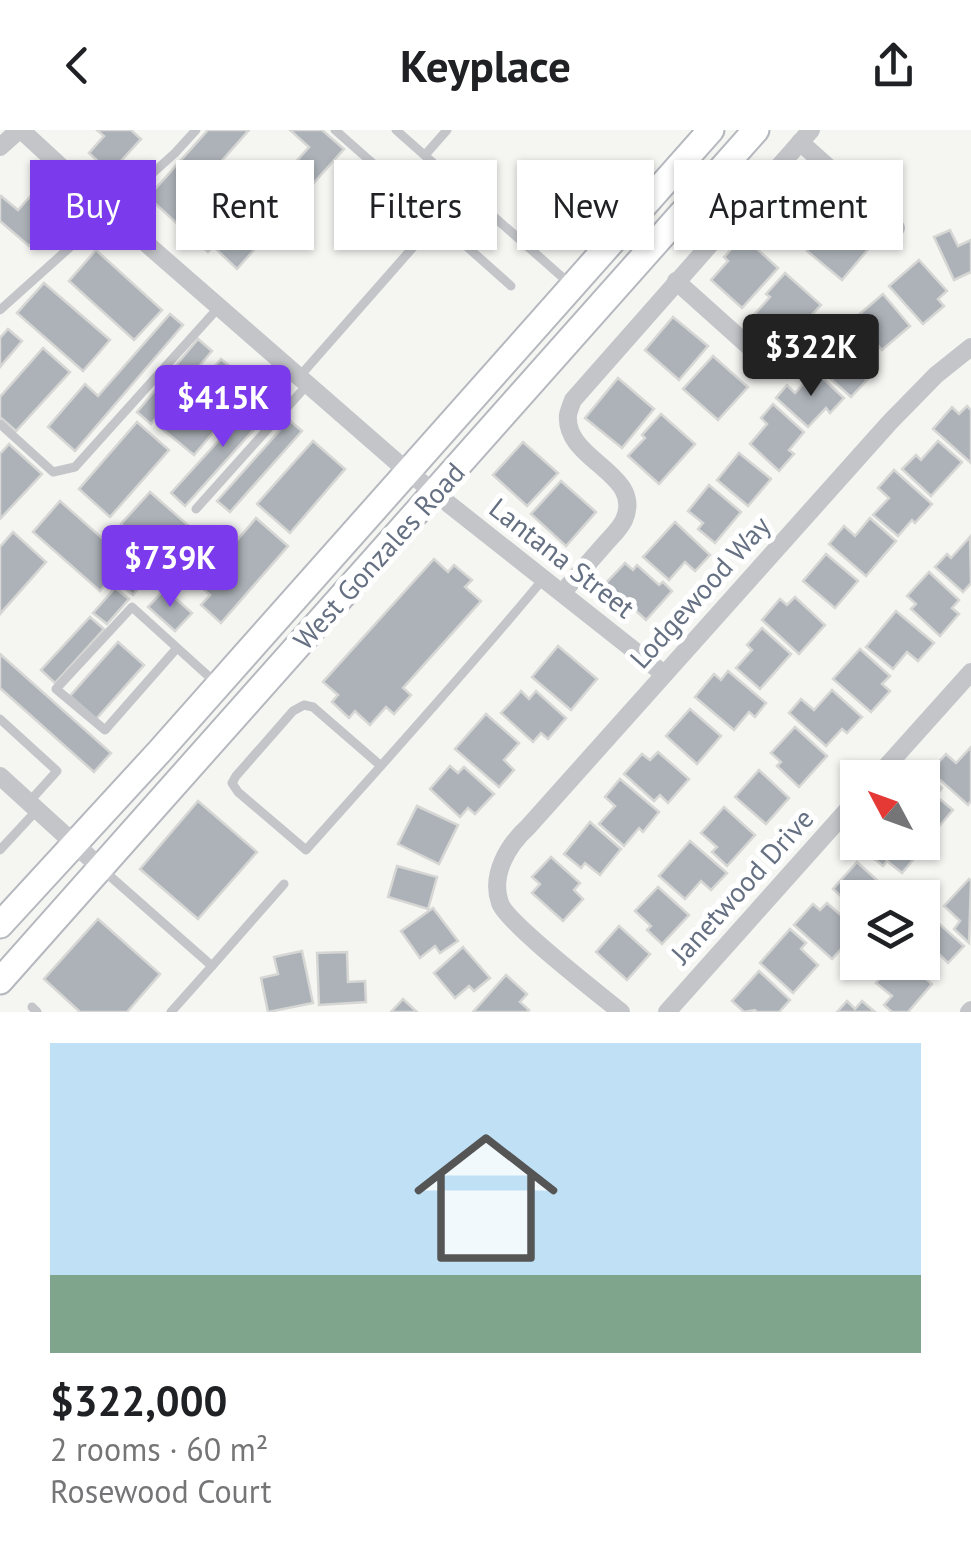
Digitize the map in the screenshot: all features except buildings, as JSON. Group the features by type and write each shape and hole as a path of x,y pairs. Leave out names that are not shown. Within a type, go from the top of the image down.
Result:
{"main road":[{"name":"West Gonzales Road","path":"1,921 76,844 710,130"},
{"name":"West Gonzales Road","path":"0,981 756,130"}],"street":[{"path":"0,147 20,130"},
{"name":"Lantana Street","path":"20,130 53,160"},
{"path":"562,593 621,526 627,508 621,484 584,451 570,429 568,415 573,400 805,136 829,160"},
{"name":"Lantana Street","path":"153,250 407,471 664,674"},
{"path":"676,281 772,368"},
{"name":"Lodgewood Way","path":"620,1012 502,908 498,892 506,853 890,422 936,375 971,347"},
{"path":"892,760 971,672"},
{"path":"0,776 101,868"},
{"name":"Janetwood Drive","path":"667,1012 840,818"}],"lane":[{"path":"156,170 196,130"},
{"path":"334,130 368,160"},
{"path":"396,130 572,286"},
{"path":"425,155 447,130"},
{"path":"0,310 66,250"},
{"path":"196,509 412,250"},
{"path":"471,250 511,286"},
{"path":"0,424 54,472 75,467 218,307"},
{"path":"381,766 313,708 304,705 294,711 232,784 306,850 381,766 544,578"},
{"path":"177,648 105,730 56,689 132,607 218,685"},
{"path":"0,720 57,771 0,850"},
{"path":"101,868 212,966"},
{"path":"172,1012 284,884"}]}
